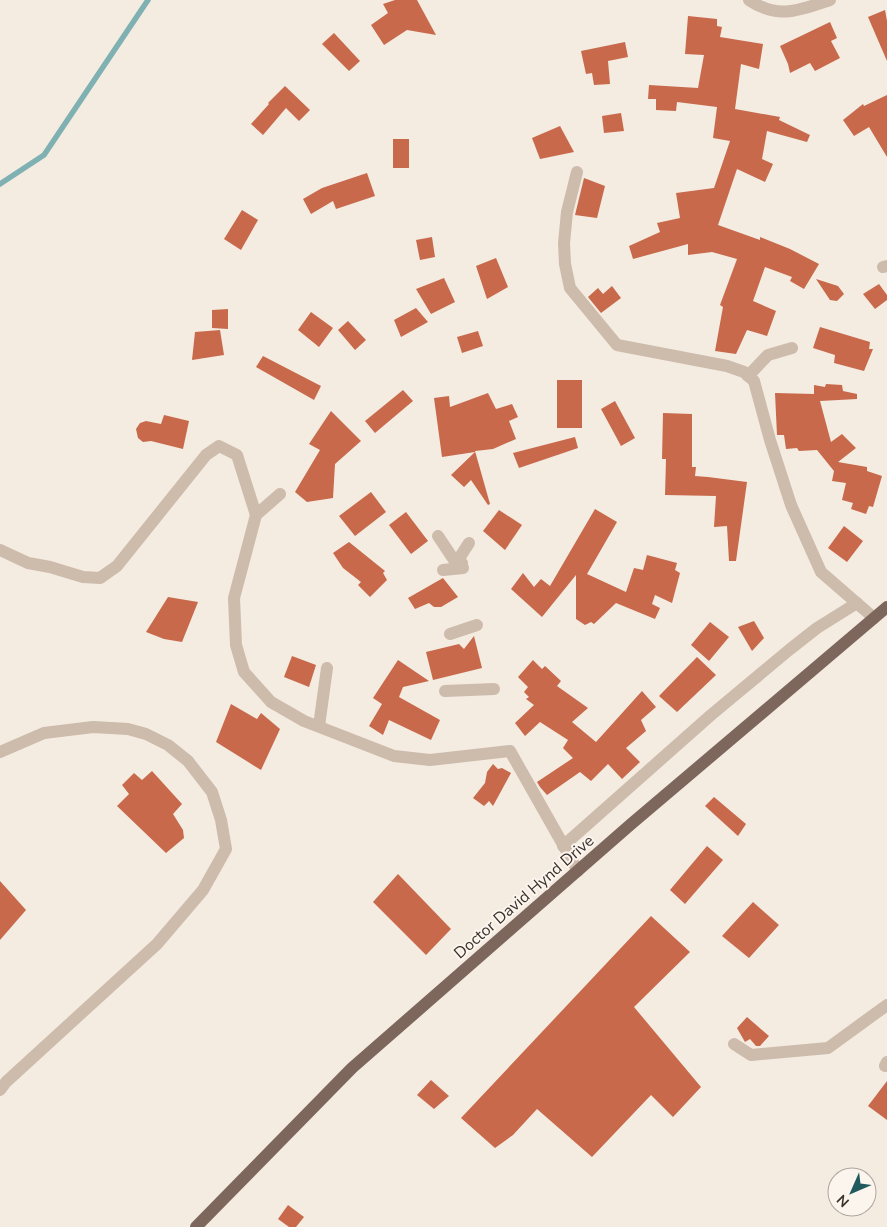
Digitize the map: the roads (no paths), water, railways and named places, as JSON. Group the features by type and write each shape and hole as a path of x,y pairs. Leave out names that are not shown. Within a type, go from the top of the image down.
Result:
{"main road":[{"name":"Doctor David Hynd Drive","path":"196,1227 352,1068 578,871 887,607"}],"street":[{"path":"749,0 759,6 779,12 801,10 830,0"},
{"path":"577,172 568,212 564,243 564,264 570,288 605,332 618,345 727,366 744,372 754,381 784,468 792,505 821,572 874,618"},
{"path":"748,376 768,355 792,348"},
{"path":"0,550 28,563 50,567 83,577 100,578 118,566 206,455 219,446 236,455 256,515 234,598 236,645 244,672 271,702 304,720 394,756 430,760 510,751 578,871"},
{"path":"256,515 280,494"},
{"path":"438,536 454,560 462,563"},
{"path":"462,563 469,543"},
{"path":"443,570 462,563"},
{"path":"563,846 711,715 816,628 858,603"},
{"path":"450,634 478,624"},
{"path":"319,726 327,668"},
{"path":"445,691 494,689"},
{"path":"0,752 44,733 93,727 128,728 146,734 168,745 188,761 212,792 221,820 226,850 203,890 157,944 6,1082 0,1090"},
{"path":"734,1044 751,1055 828,1048 887,1005"}],"waterway":[{"path":"0,184 44,155 148,0"}]}
